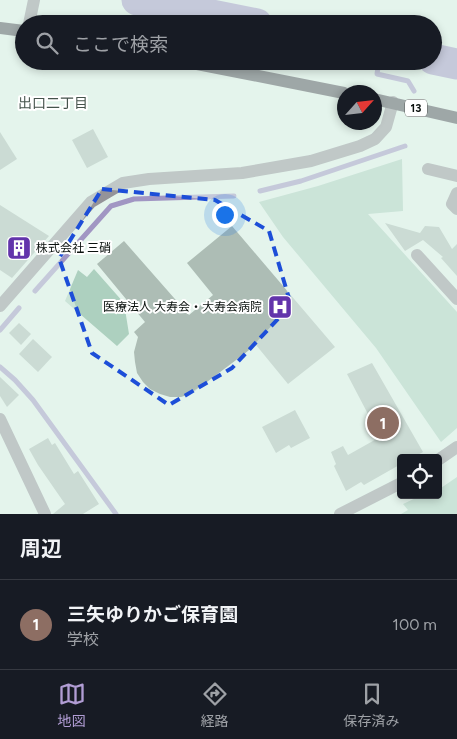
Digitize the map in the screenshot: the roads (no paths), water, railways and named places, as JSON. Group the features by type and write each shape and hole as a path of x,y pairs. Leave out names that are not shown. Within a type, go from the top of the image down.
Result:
{"main road":[{"path":"0,28 15,30"},
{"path":"228,70 337,92"},
{"name":"13","path":"382,100 457,118"}],"street":[{"path":"31,15 34,0"},
{"path":"0,306 92,202 124,183 149,179 242,173 311,161 360,146 375,139 386,127 393,102"},
{"path":"428,169 457,176"},
{"path":"457,193 452,204 457,209"},
{"path":"416,255 457,299"},
{"path":"0,419 46,514"},
{"path":"442,457 457,447"},
{"path":"340,514 397,485"}],"waterway":[{"path":"137,0 212,15"},
{"path":"442,61 457,64"},
{"path":"378,70 377,74 408,81 414,91"},
{"path":"260,191 301,181 405,146"},
{"path":"35,291 111,206 134,199 234,196"},
{"path":"0,330 19,308"},
{"path":"0,367 33,400 116,514"}],"place":[{"name":"株式会社 三硝","path":"19,248"},
{"name":"医療法人 大寿会・大寿会病院","path":"280,307"},
{"name":"三矢ゆりかご保育園","path":"383,423"}],"district":[{"name":"出口二丁目","path":"53,103"}]}
